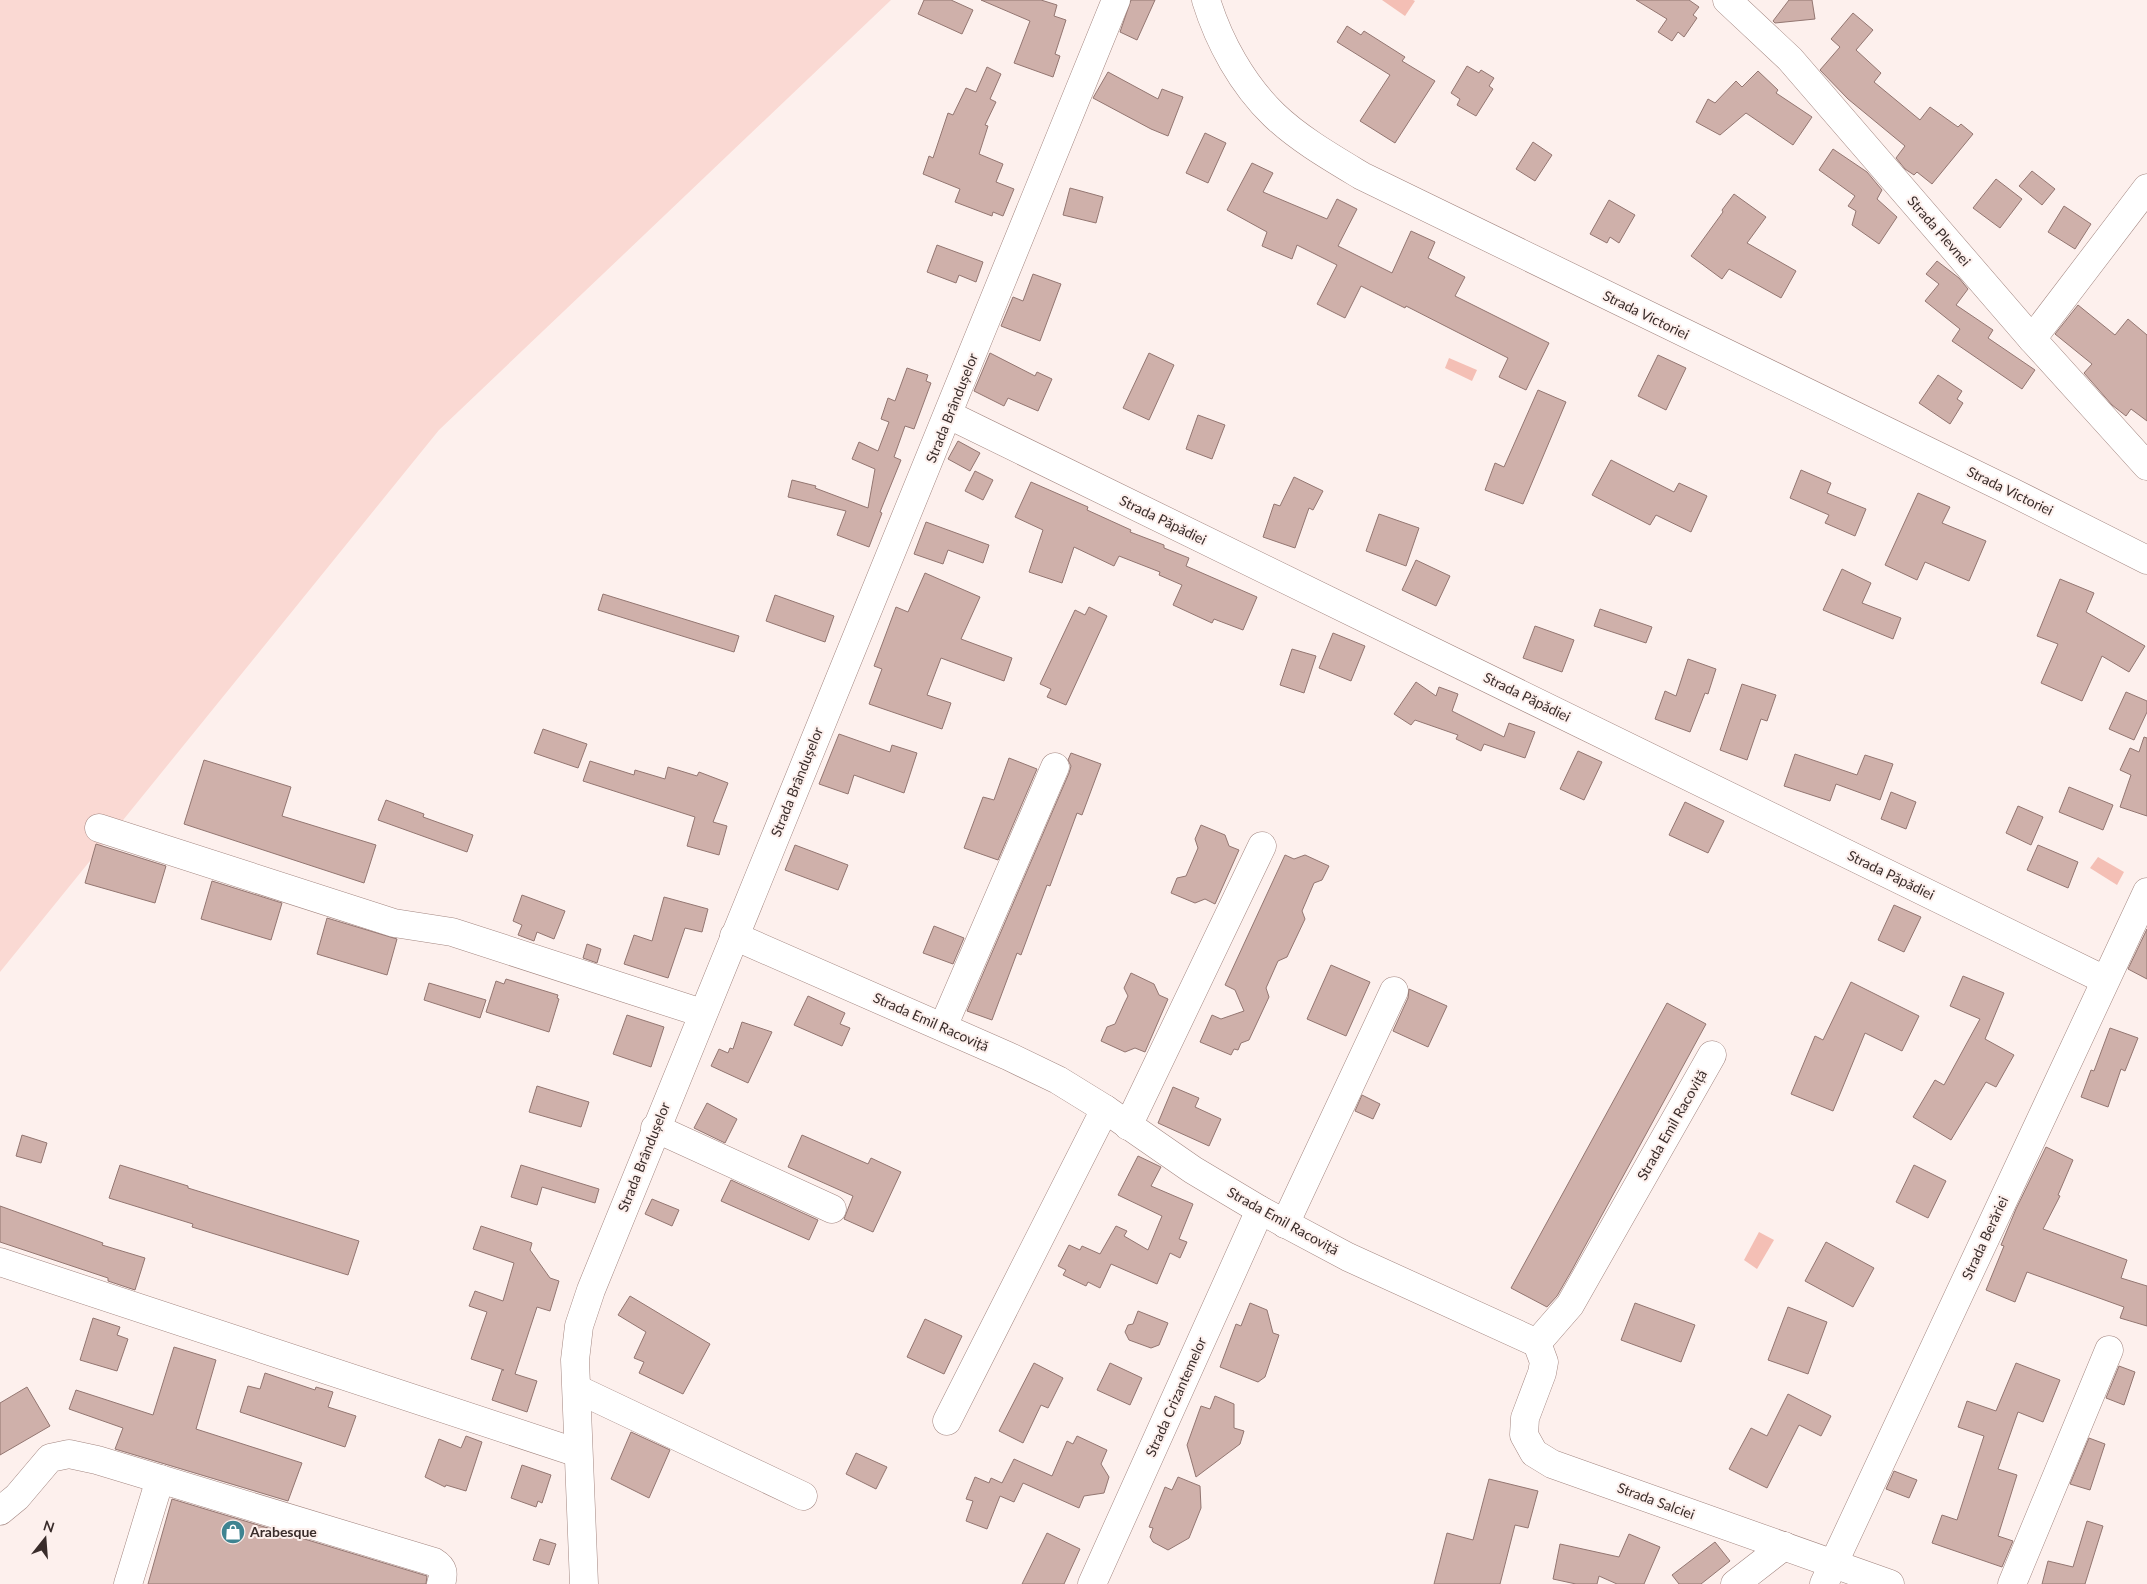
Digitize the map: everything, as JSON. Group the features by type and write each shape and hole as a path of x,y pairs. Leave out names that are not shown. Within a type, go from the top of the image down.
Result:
{"street":[{"name":"Strada Brândușelor","path":"584,1584 575,1360 579,1326 591,1290 655,1128 949,415 1116,0"},
{"name":"Strada Victoriei","path":"1206,0 1211,17 1227,52 1247,82 1274,115 1319,149 1362,176 2012,492 2147,560"},
{"name":"Strada Plevnei","path":"1727,0 1790,59 2032,339 2147,466"},
{"path":"2032,339 2147,188"},
{"name":"Strada Păpădiei","path":"949,415 2105,980"},
{"path":"943,1027 1055,767"},
{"path":"99,828 394,923 452,932 702,1013"},
{"path":"1128,1126 1262,846"},
{"name":"Strada Berăriei","path":"1829,1574 2147,892"},
{"name":"Strada Emil Racoviță","path":"734,936 943,1027 1058,1080 1193,1170 1285,1224 1348,1257 1537,1343 1570,1305 1712,1056"},
{"path":"1285,1224 1394,990"},
{"path":"947,1421 1104,1109"},
{"path":"655,1128 832,1209"},
{"name":"Strada Crizantemelor","path":"1092,1584 1260,1210"},
{"path":"0,1262 578,1453"},
{"name":"Strada Salciei","path":"1537,1343 1544,1362 1542,1373 1525,1418 1524,1435 1534,1453 1552,1464 1784,1546 1829,1574 1890,1584"},
{"path":"2012,1584 2110,1350"},
{"path":"577,1389 803,1496"},
{"path":"0,1511 17,1497 50,1458 69,1454 97,1460 434,1562 443,1571 441,1584"},
{"path":"128,1584 160,1479"},
{"path":"1735,1584 1784,1546"}],"shaded area":[{"path":"0,0 891,0 439,430 0,972"},
{"path":"1382,0 1413,0 1415,1 1405,16"},
{"path":"1449,358 1477,370 1472,381 1445,368"},
{"path":"2098,857 2124,872 2117,885 2090,868"},
{"path":"1759,1232 1774,1240 1757,1269 1744,1260"}],"building":[{"path":"924,0 951,0 973,10 962,34 918,14"},
{"path":"981,0 1041,0 1057,5 1054,16 1066,20 1055,54 1060,56 1053,77 1014,63 1030,21"},
{"path":"1131,0 1155,0 1137,40 1120,32"},
{"path":"1636,0 1689,0 1699,7 1693,15 1697,18 1684,37 1678,32 1672,41 1658,32 1667,19"},
{"path":"1789,0 1812,0 1815,19 1775,23 1773,21"},
{"path":"1853,13 1873,30 1856,50 1881,73 1874,82 1920,120 1930,107 1958,127 1961,124 1973,134 1932,184 1917,172 1914,175 1905,169 1896,158 1905,146 1848,99 1820,70 1840,47 1831,39"},
{"path":"1347,26 1361,35 1364,31 1405,57 1402,61 1435,81 1395,143 1360,121 1390,75 1337,42"},
{"path":"1467,66 1479,73 1481,70 1494,78 1489,86 1493,89 1476,116 1457,105 1460,99 1451,93"},
{"path":"987,67 1001,74 990,99 996,102 985,125 988,126 979,154 1003,164 996,182 1014,189 1003,216 993,212 992,216 955,202 960,189 923,174 929,156 933,158 948,113 953,115 966,88 976,92"},
{"path":"1758,71 1778,90 1776,93 1812,117 1793,145 1746,113 1720,135 1696,122 1708,99 1715,103 1736,81 1742,87"},
{"path":"1108,72 1158,99 1162,89 1183,97 1168,136 1093,98"},
{"path":"1205,133 1226,143 1208,183 1186,173"},
{"path":"1533,142 1552,155 1535,181 1516,169"},
{"path":"1833,149 1867,172 1882,190 1877,199 1897,217 1879,244 1852,225 1856,211 1848,206 1855,196 1819,170"},
{"path":"1252,163 1273,173 1263,192 1327,219 1337,199 1357,209 1338,246 1392,273 1411,231 1435,242 1428,258 1465,277 1455,296 1549,343 1526,390 1499,377 1508,358 1406,306 1405,308 1361,286 1345,318 1317,304 1337,265 1297,245 1292,259 1262,246 1267,232 1227,210"},
{"path":"2032,171 2055,189 2042,205 2019,186"},
{"path":"1996,179 2022,199 2000,228 1973,208"},
{"path":"1070,188 1103,197 1096,223 1063,215"},
{"path":"1734,194 1766,217 1747,243 1796,271 1781,298 1729,269 1722,279 1691,256"},
{"path":"1609,200 1635,215 1619,243 1610,237 1607,243 1590,234"},
{"path":"2064,206 2091,224 2075,249 2048,232"},
{"path":"937,245 983,262 976,282 959,275 956,283 927,272"},
{"path":"1937,261 1959,278 1968,289 1956,305 1993,330 1988,338 2035,370 2022,389 1952,341 1960,329 1925,301 1939,284 1926,274"},
{"path":"1033,274 1061,284 1040,341 1001,326 1013,297 1023,301"},
{"path":"2078,305 2115,335 2128,319 2147,335 2147,421 2131,409 2126,416 2112,405 2084,373 2092,364 2055,334"},
{"path":"990,353 1035,376 1037,372 1052,379 1038,411 1008,398 1004,406 974,391"},
{"path":"1149,353 1174,365 1149,420 1123,408"},
{"path":"1658,355 1686,368 1666,410 1638,396"},
{"path":"907,368 928,375 926,381 931,383 914,429 905,426 894,457 901,460 880,512 882,513 869,547 837,535 846,511 788,497 792,480 816,486 815,488 868,508 875,469 852,459 859,442 878,451 889,422 881,419 888,398 895,401"},
{"path":"1938,375 1962,391 1957,399 1963,403 1950,424 1919,403"},
{"path":"1538,390 1566,402 1523,504 1485,490 1495,463 1504,467"},
{"path":"1198,415 1225,425 1212,459 1186,449"},
{"path":"958,441 980,453 970,471 948,459"},
{"path":"1611,460 1674,492 1679,483 1707,496 1691,532 1656,515 1650,525 1592,495"},
{"path":"1801,470 1831,483 1827,493 1866,509 1855,536 1825,523 1829,515 1790,498"},
{"path":"975,471 993,480 983,500 965,491"},
{"path":"1294,477 1323,491 1313,510 1309,508 1295,548 1263,537 1274,504 1280,506"},
{"path":"1031,482 1088,507 1087,510 1131,530 1130,532 1164,545 1164,548 1189,558 1186,566 1257,597 1243,630 1214,619 1212,623 1173,605 1182,585 1159,575 1160,572 1119,556 1114,566 1074,547 1062,583 1029,572 1043,530 1015,517"},
{"path":"1918,493 1950,507 1942,523 1986,541 1969,581 1925,562 1917,580 1885,565"},
{"path":"1379,514 1419,528 1406,566 1366,551"},
{"path":"926,522 989,545 983,563 948,550 943,564 914,554"},
{"path":"1416,560 1450,576 1436,606 1402,590"},
{"path":"1842,569 1871,583 1862,603 1901,618 1893,639 1823,610"},
{"path":"925,573 980,597 961,639 1012,658 1004,681 941,658 927,695 951,703 942,729 869,704 882,669 874,666 896,607 908,612"},
{"path":"2060,579 2094,593 2086,612 2145,646 2129,672 2102,656 2082,701 2041,683 2058,644 2037,636"},
{"path":"603,594 739,636 734,652 598,610"},
{"path":"775,595 834,616 825,642 766,621"},
{"path":"1089,607 1107,616 1066,705 1047,697 1051,689 1040,684 1075,610 1085,615"},
{"path":"1600,609 1652,627 1646,643 1594,626"},
{"path":"1535,626 1574,640 1562,672 1523,658"},
{"path":"1333,633 1365,646 1351,681 1319,668"},
{"path":"1292,649 1316,656 1304,693 1280,685"},
{"path":"1688,659 1716,669 1708,694 1705,693 1690,732 1655,719 1665,691 1676,696"},
{"path":"1416,682 1436,696 1439,687 1458,694 1452,711 1504,737 1509,723 1535,732 1525,758 1484,744 1481,751 1456,739 1458,735 1415,720 1411,725 1394,714"},
{"path":"1742,684 1776,695 1767,721 1761,719 1747,760 1720,750"},
{"path":"2126,692 2147,701 2147,712 2134,740 2109,729"},
{"path":"543,729 587,744 578,768 534,753"},
{"path":"839,734 890,752 892,745 917,753 904,793 854,775 848,794 819,784"},
{"path":"2144,737 2147,738 2147,816 2120,807 2131,775 2120,770 2130,748 2139,752"},
{"path":"1578,751 1602,762 1584,800 1560,789"},
{"path":"1071,753 1101,764 1082,815 1077,813 1050,886 1047,885 1021,955 1017,953 992,1020 967,1011 1069,773 1071,766 1068,760"},
{"path":"1795,754 1857,775 1865,755 1893,764 1880,800 1836,784 1830,801 1784,786"},
{"path":"1009,758 1037,769 998,860 964,848 983,797 994,800"},
{"path":"204,760 291,787 282,816 376,845 364,883 184,824"},
{"path":"590,761 634,775 635,770 665,779 668,767 697,776 699,772 728,783 713,822 727,826 719,855 687,846 695,817 583,781"},
{"path":"2069,787 2113,805 2103,830 2059,812"},
{"path":"1891,792 1916,802 1906,829 1881,819"},
{"path":"386,800 424,814 423,817 473,835 467,852 378,820"},
{"path":"1685,802 1724,821 1708,853 1669,835"},
{"path":"2018,806 2043,817 2031,845 2006,833"},
{"path":"1201,825 1225,835 1229,846 1239,850 1215,904 1205,899 1195,903 1171,893 1177,878 1186,876 1198,848 1195,839"},
{"path":"96,844 166,866 155,903 85,883"},
{"path":"795,845 848,865 838,890 785,870"},
{"path":"2038,845 2078,862 2068,888 2027,870"},
{"path":"1285,855 1294,859 1305,855 1329,866 1322,880 1314,883 1302,911 1305,919 1287,957 1278,961 1266,988 1269,997 1249,1040 1241,1043 1238,1050 1234,1049 1231,1055 1200,1042 1212,1015 1221,1019 1244,1011 1235,990 1225,985"},
{"path":"212,881 282,903 271,940 201,919"},
{"path":"522,895 565,911 554,939 537,932 534,941 518,935 522,925 513,921"},
{"path":"664,897 708,909 702,932 685,928 668,978 624,964 634,935 652,941"},
{"path":"1894,905 1921,917 1904,952 1878,940"},
{"path":"327,918 397,939 387,975 317,954"},
{"path":"934,926 964,938 953,964 923,953"},
{"path":"2147,929 2147,979 2128,969"},
{"path":"587,944 601,949 597,963 583,958"},
{"path":"1331,965 1370,982 1346,1036 1307,1019"},
{"path":"1131,973 1154,984 1159,995 1168,999 1145,1052 1135,1048 1125,1052 1101,1041 1107,1027 1115,1024 1128,996 1124,988"},
{"path":"1963,976 2004,993 1985,1039 2014,1055 1996,1087 1986,1082 1951,1140 1913,1117 1935,1080 1944,1085 1980,1019 1950,1006"},
{"path":"506,979 558,995 557,998 559,999 549,1032 486,1012 496,981 504,984"},
{"path":"1851,982 1919,1016 1902,1051 1865,1033 1833,1111 1791,1094 1815,1036 1823,1040"},
{"path":"429,983 486,1000 480,1018 424,1000"},
{"path":"1409,989 1447,1006 1428,1047 1393,1031 1408,998"},
{"path":"808,996 845,1013 840,1024 850,1028 842,1046 794,1025"},
{"path":"1667,1003 1706,1024 1572,1270 1557,1296 1547,1307 1511,1288"},
{"path":"627,1015 664,1027 651,1067 613,1054"},
{"path":"742,1022 772,1032 748,1083 711,1066 719,1049 728,1053 730,1048 733,1049"},
{"path":"2110,1028 2138,1038 2125,1071 2121,1069 2108,1107 2081,1097 2091,1070 2094,1071"},
{"path":"537,1086 589,1102 581,1127 529,1112"},
{"path":"1173,1087 1199,1098 1195,1107 1221,1119 1209,1146 1158,1123"},
{"path":"1362,1095 1380,1104 1373,1119 1355,1111"},
{"path":"707,1103 737,1119 725,1143 694,1128"},
{"path":"22,1135 47,1143 41,1163 16,1156"},
{"path":"802,1135 868,1164 871,1158 901,1172 873,1232 844,1219 853,1196 788,1167"},
{"path":"2046,1147 2073,1160 2058,1195 2060,1196 2043,1229 2127,1260 2121,1278 2147,1286 2147,1326 2120,1318 2124,1307 2027,1272 2015,1302 1986,1290 2004,1246 2001,1245 2016,1209"},
{"path":"1138,1156 1161,1167 1151,1186 1193,1204 1179,1239 1187,1242 1180,1258 1170,1253 1157,1284 1111,1264 1100,1288 1088,1282 1086,1286 1063,1275 1066,1270 1058,1266 1069,1245 1080,1250 1082,1246 1100,1254 1116,1226 1127,1231 1124,1236 1148,1250 1162,1216 1118,1195"},
{"path":"120,1165 359,1241 348,1275 192,1227 193,1224 109,1198"},
{"path":"521,1165 599,1189 595,1203 542,1187 537,1205 511,1197"},
{"path":"1914,1165 1946,1181 1928,1218 1896,1202"},
{"path":"731,1180 818,1220 809,1240 721,1201"},
{"path":"652,1199 679,1210 672,1226 645,1214"},
{"path":"0,1206 103,1243 102,1245 145,1258 135,1290 108,1281 108,1278 0,1242"},
{"path":"481,1226 532,1243 530,1250 550,1278 559,1281 550,1311 537,1307 515,1374 537,1381 527,1412 492,1400 502,1370 504,1370 471,1359 487,1312 469,1306 475,1291 503,1301 514,1263 473,1249"},
{"path":"1826,1242 1874,1268 1853,1307 1805,1281"},
{"path":"630,1296 710,1344 683,1394 639,1373 644,1362 634,1358 646,1332 618,1315"},
{"path":"1250,1303 1267,1310 1273,1333 1279,1335 1265,1377 1258,1382 1220,1367 1236,1324 1241,1326"},
{"path":"1635,1303 1695,1325 1681,1362 1621,1340"},
{"path":"1788,1307 1827,1322 1808,1374 1768,1360"},
{"path":"1138,1311 1168,1323 1159,1345 1151,1348 1129,1340 1125,1332 1128,1325 1133,1324"},
{"path":"93,1318 120,1327 117,1335 128,1339 117,1371 80,1360"},
{"path":"925,1319 962,1336 944,1374 907,1357"},
{"path":"174,1347 216,1360 196,1429 302,1463 288,1501 115,1449 123,1428 69,1409 76,1390 153,1415"},
{"path":"1034,1363 1063,1378 1048,1408 1041,1405 1023,1443 999,1431"},
{"path":"1110,1363 1142,1378 1130,1405 1097,1390"},
{"path":"2016,1363 2060,1380 2043,1422 2018,1412 1998,1469 2017,1475 1998,1536 2013,1541 2002,1567 1932,1543 1942,1515 1957,1520 1984,1436 1958,1427 1967,1401 1996,1411"},
{"path":"2119,1366 2135,1372 2124,1405 2106,1398"},
{"path":"265,1373 315,1390 316,1387 333,1392 328,1407 356,1416 345,1447 240,1412 248,1386 260,1389"},
{"path":"27,1387 50,1426 0,1455 0,1403"},
{"path":"1788,1394 1831,1416 1821,1436 1799,1425 1767,1488 1729,1469 1751,1428 1767,1436"},
{"path":"1215,1396 1234,1404 1234,1428 1244,1431 1240,1444 1196,1477 1187,1445 1201,1406 1210,1409"},
{"path":"631,1432 670,1450 649,1498 611,1479"},
{"path":"466,1436 482,1442 466,1491 446,1485 445,1487 425,1477 439,1439 461,1448"},
{"path":"1077,1436 1107,1450 1101,1464 1109,1477 1104,1493 1084,1496 1079,1508 1023,1483 1014,1502 1000,1496 987,1529 966,1521 973,1501 966,1499 975,1477 989,1483 991,1478 1002,1483 1014,1459 1052,1476 1067,1441 1073,1444"},
{"path":"2089,1438 2105,1444 2090,1490 2070,1484"},
{"path":"856,1453 887,1467 876,1489 846,1474"},
{"path":"522,1465 551,1475 542,1503 538,1501 536,1507 511,1498"},
{"path":"1894,1471 1917,1480 1909,1498 1886,1489"},
{"path":"1178,1477 1200,1486 1201,1508 1189,1538 1168,1550 1153,1542 1150,1537 1153,1528 1149,1527 1165,1487 1172,1490"},
{"path":"1489,1479 1538,1491 1528,1528 1515,1525 1500,1584 1434,1584 1447,1533 1473,1540"},
{"name":"Arabesque","path":"172,1499 427,1576 426,1584 148,1584"},
{"path":"2087,1521 2103,1526 2085,1584 2042,1584 2048,1561 2073,1567"},
{"path":"1047,1533 1080,1549 1064,1584 1022,1584"},
{"path":"1629,1534 1660,1547 1644,1584 1617,1584 1599,1576 1597,1584 1576,1584 1553,1579 1560,1544 1619,1557"},
{"path":"540,1539 556,1544 549,1565 533,1560"},
{"path":"1715,1542 1730,1561 1701,1584 1679,1584 1672,1575"}],"place":[{"name":"Arabesque","path":"233,1532"}]}
